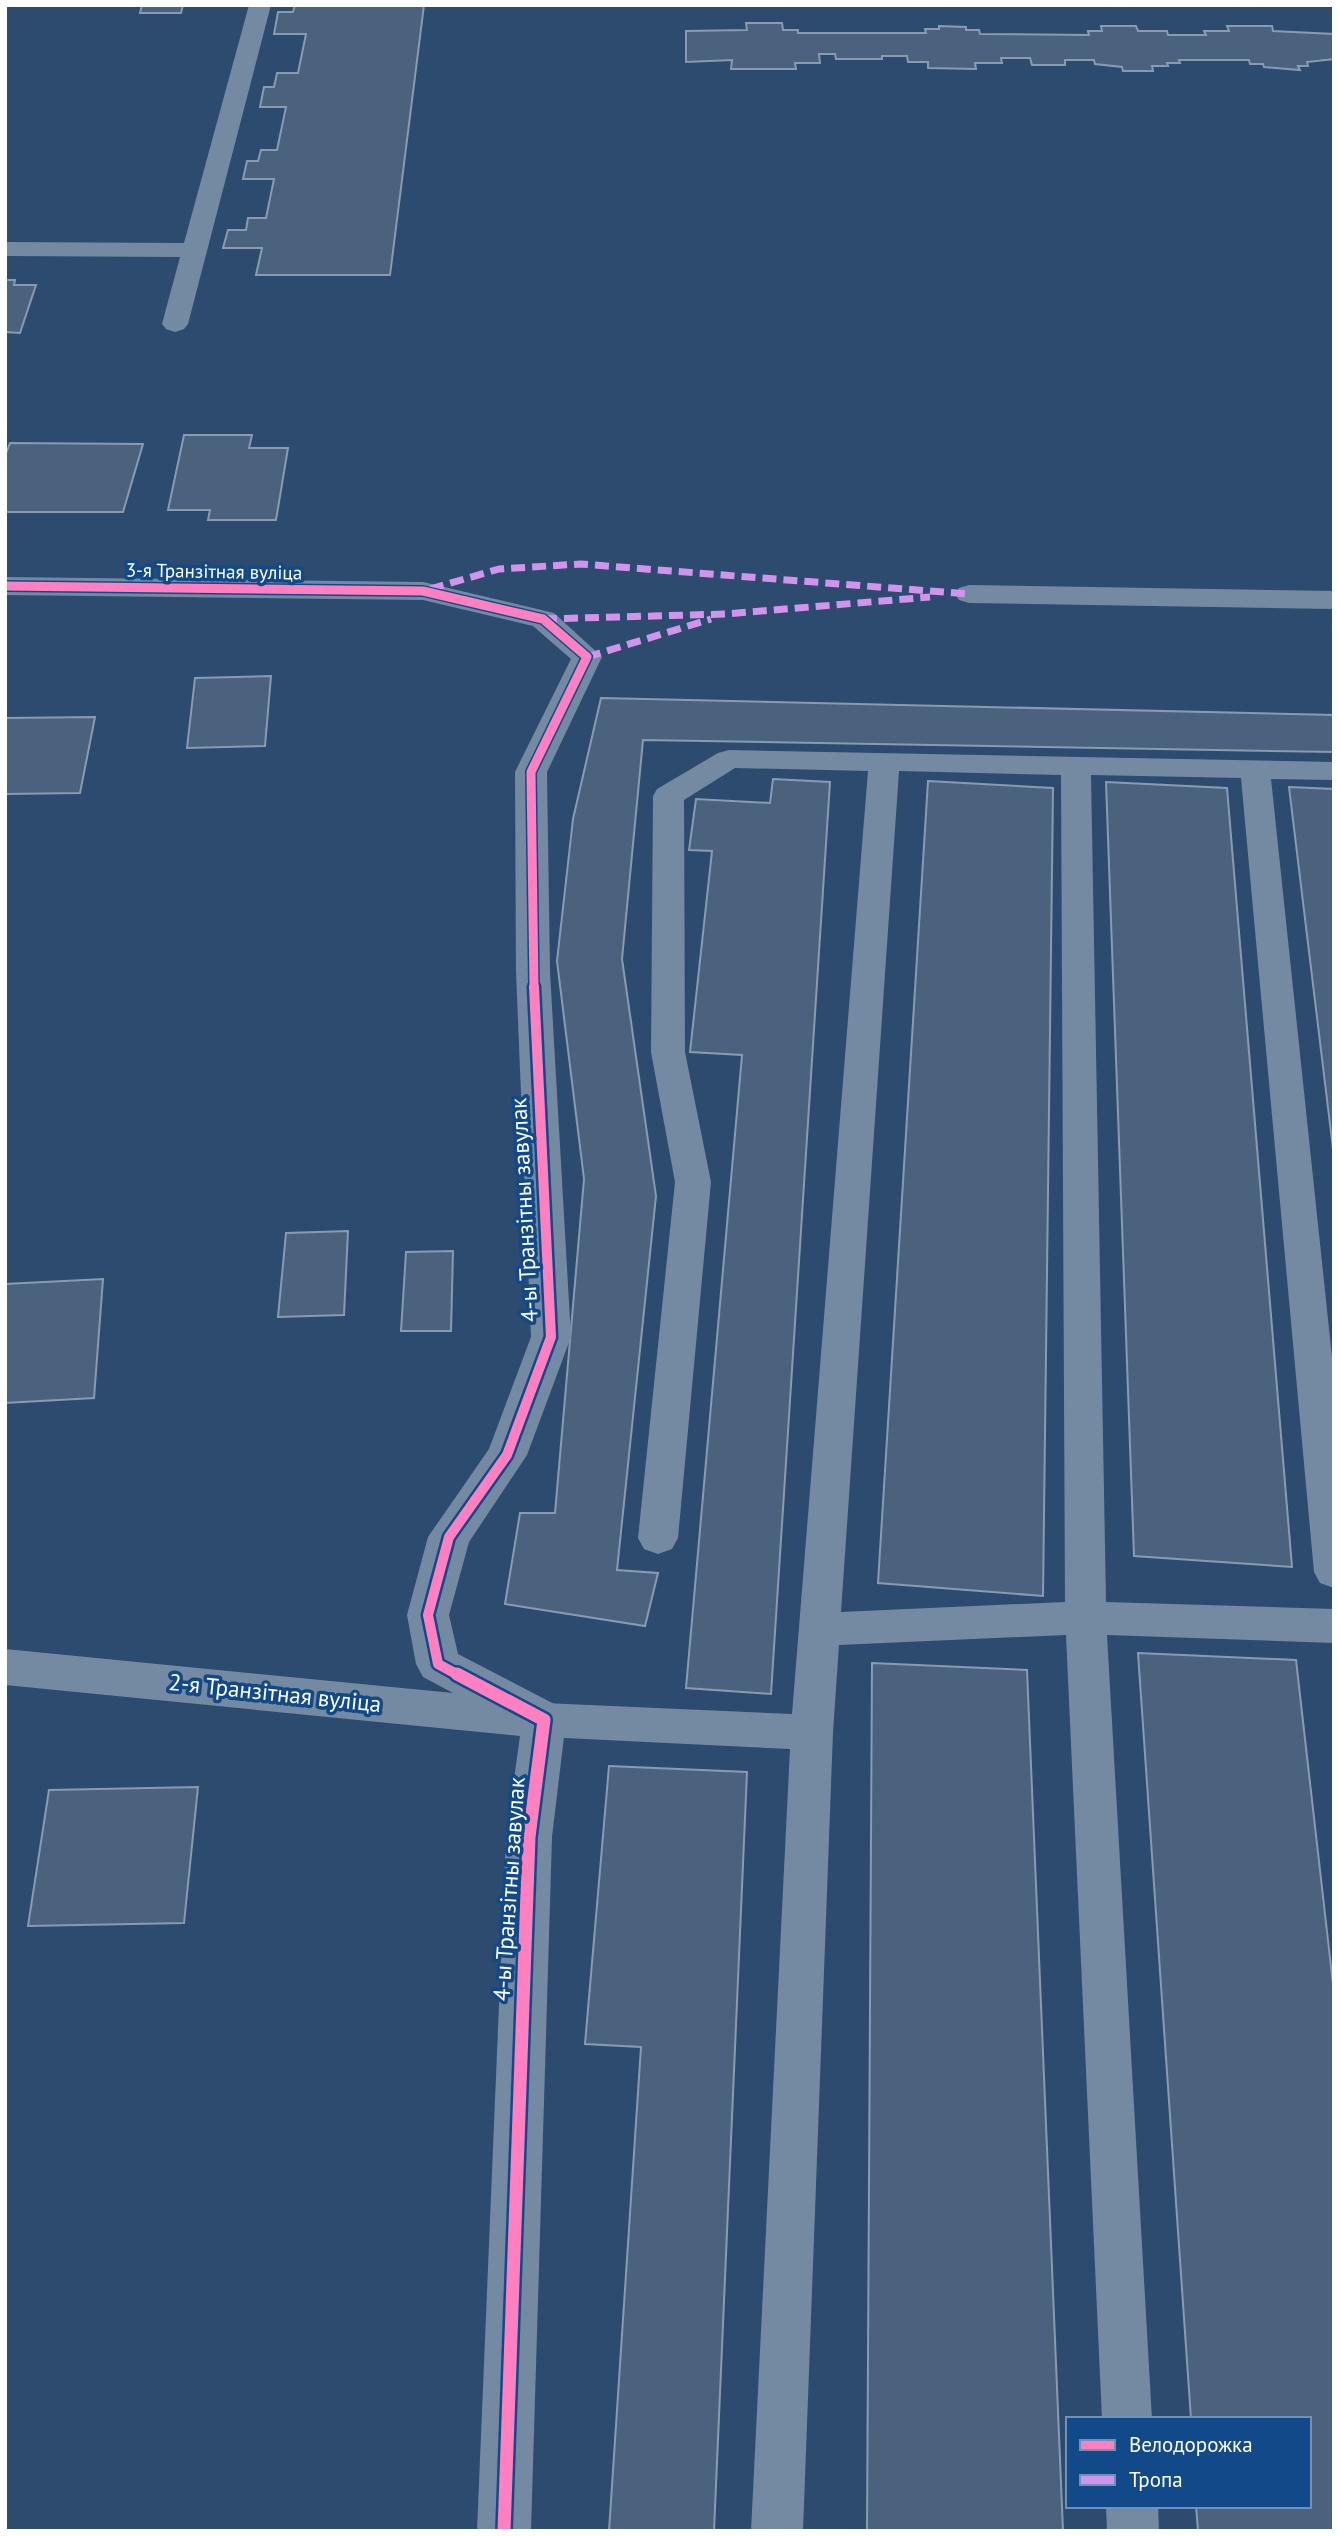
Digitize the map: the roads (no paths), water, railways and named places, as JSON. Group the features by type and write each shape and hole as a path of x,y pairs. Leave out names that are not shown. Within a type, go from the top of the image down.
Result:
{"street":[{"name":"3-я Транзітная вуліца","path":"5,586 423,591"},
{"name":"4-ы Транзітны завулак","path":"423,591 543,619 587,657 531,772 533,972 551,1337 507,1455 449,1537 428,1615 438,1664 544,1720 529,1837 504,2531"},
{"name":"2-я Транзітная вуліца","path":"5,1667 544,1720"}],"lane":[{"path":"175,324 260,5"},
{"path":"5,249 194,250"},
{"path":"969,594 1334,600"},
{"path":"658,1538 693,1182 668,1052 668,796 729,759 1334,771"},
{"path":"777,2531 812,1732 884,762"},
{"path":"1076,765 1086,1618 1127,2417"},
{"path":"1255,769 1334,1572"},
{"path":"819,1629 1086,1618 1334,1626"},
{"path":"544,1720 812,1732"},
{"path":"1132,2508 1133,2531"}]}
